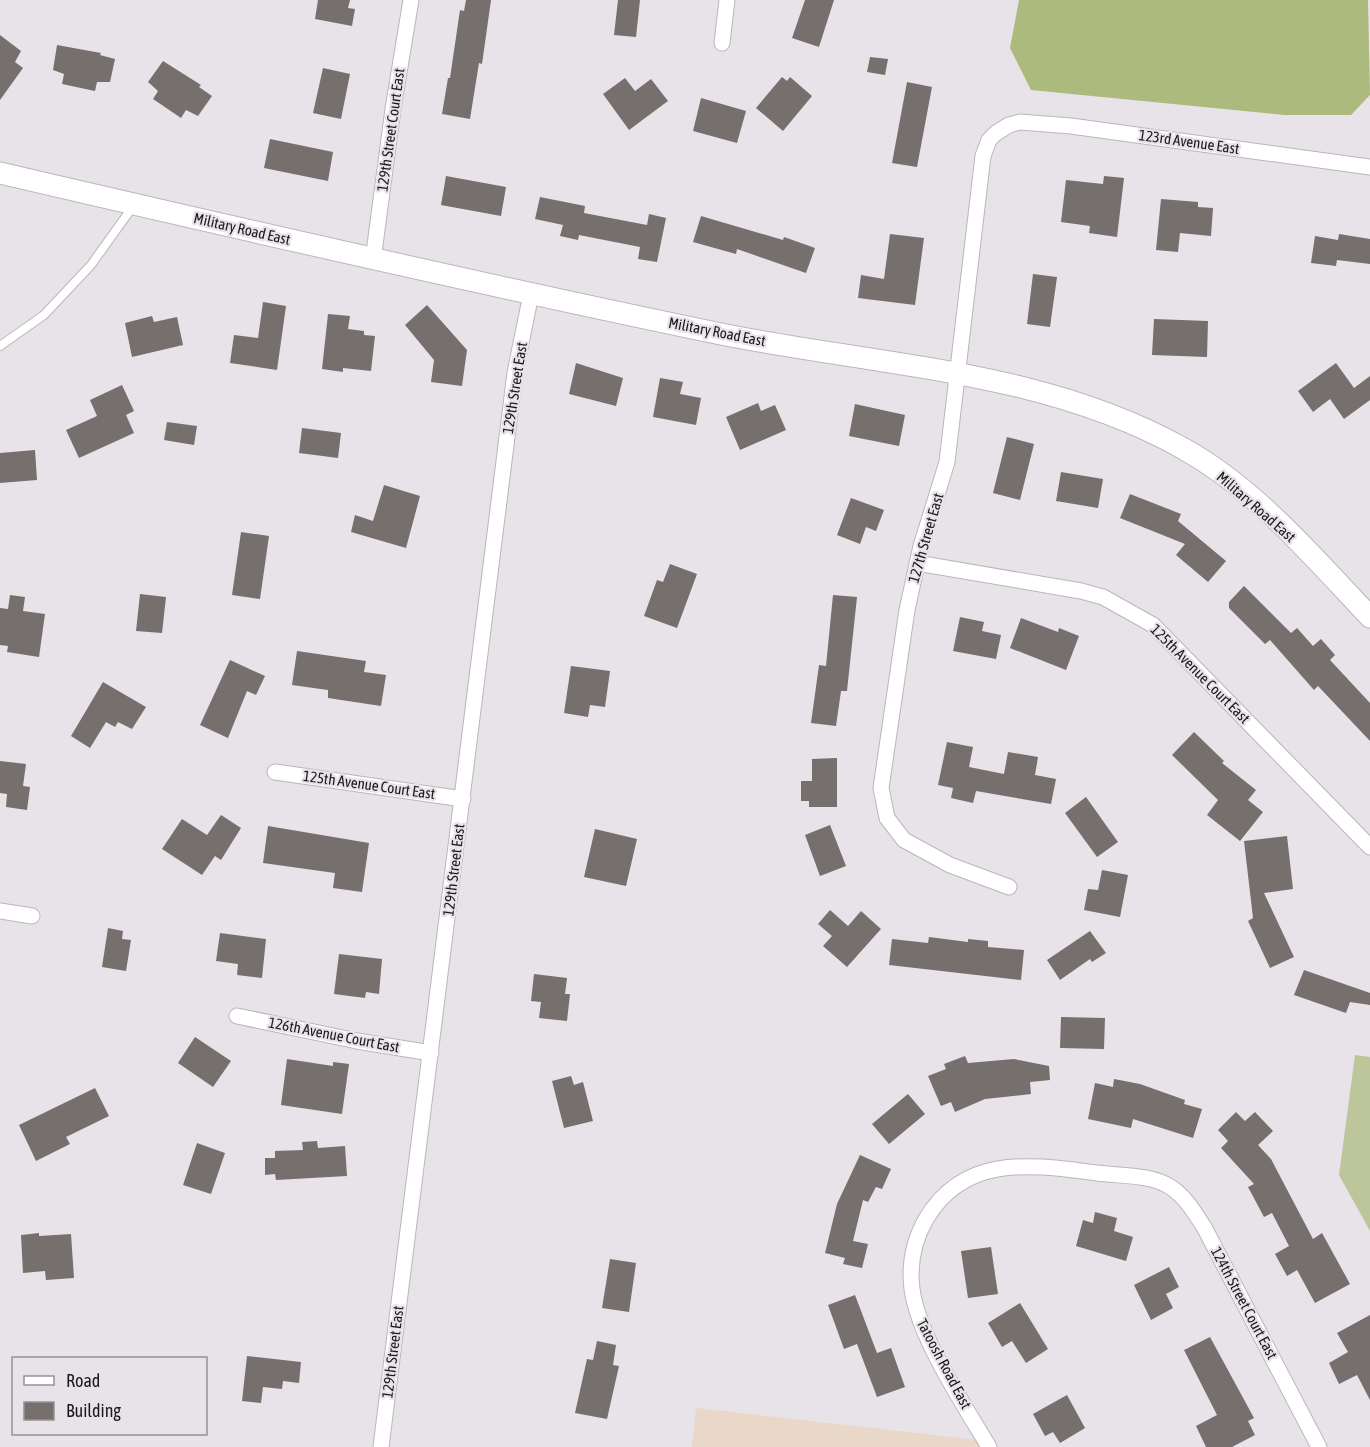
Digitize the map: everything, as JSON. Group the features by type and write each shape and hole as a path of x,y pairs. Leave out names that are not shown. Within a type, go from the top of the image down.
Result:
{"main road":[{"name":"Military Road East","path":"0,173 373,260 726,335 1000,382 1104,412 1186,450 1259,506 1370,617"}],"street":[{"name":"129th Street Court East","path":"373,260 393,109 411,0"},
{"path":"722,44 727,0"},
{"name":"123rd Avenue East","path":"1009,125 1020,122 1071,126 1370,167"},
{"name":"127th Street East","path":"1009,125 989,140 983,156 946,462 917,563 896,675 881,788 887,818 904,840 922,852 1009,887"},
{"name":"129th Street East","path":"381,1447 515,373 531,294"},
{"name":"125th Avenue Court East","path":"917,563 1082,591 1112,601 1153,625 1370,847"},
{"name":"125th Avenue Court East","path":"275,772 463,799"},
{"path":"0,911 32,915"},
{"name":"126th Avenue Court East","path":"237,1016 357,1041 431,1053"},
{"name":"Tatoosh Road East","path":"989,1447 927,1337 918,1316 911,1276 918,1237 929,1215 954,1187 983,1172 1010,1166 1039,1166 1148,1179"},
{"name":"124th Street Court East","path":"1148,1179 1172,1188 1184,1199 1204,1227 1319,1447"}],"lane":[{"path":"0,346 44,315 91,265 135,204"}],"shaded area":[{"path":"696,1408 986,1441 989,1447 692,1447"}],"green space":[{"path":"1019,0 1368,0 1370,95 1351,115 1284,115 1031,90 1010,48"},
{"path":"1355,1055 1370,1057 1370,1231 1339,1175"}],"building":[{"path":"318,0 350,0 348,8 355,9 352,26 315,19"},
{"path":"466,0 491,0 482,64 479,63 470,119 442,114 460,10 464,11"},
{"path":"618,0 640,0 636,37 614,35"},
{"path":"805,0 834,0 819,47 792,38"},
{"path":"0,35 21,51 15,62 23,68 0,100"},
{"path":"57,45 101,53 100,55 115,59 110,82 97,82 95,91 62,84 64,74 53,70"},
{"path":"870,57 888,59 885,75 867,72"},
{"path":"163,61 201,85 199,87 212,96 198,116 186,110 181,118 153,99 158,91 148,82"},
{"path":"323,68 350,74 341,119 313,113"},
{"path":"782,77 787,81 790,77 812,96 783,131 756,108"},
{"path":"625,78 635,91 651,79 668,101 629,130 603,94"},
{"path":"907,82 932,87 917,167 892,163"},
{"path":"701,98 746,111 737,143 693,131"},
{"path":"270,139 333,152 328,181 264,168"},
{"path":"446,176 506,187 501,216 441,205"},
{"path":"1104,176 1124,178 1117,237 1089,233 1090,226 1061,222 1066,180 1103,184"},
{"path":"540,197 585,206 584,213 647,225 649,214 666,218 657,262 638,259 640,247 579,235 578,240 560,236 563,225 535,219"},
{"path":"1161,199 1198,202 1198,207 1213,208 1211,236 1180,233 1178,252 1156,250"},
{"path":"701,216 783,240 784,237 815,248 806,273 737,249 736,254 693,242"},
{"path":"890,234 924,238 915,305 858,298 861,275 884,279"},
{"path":"1339,234 1370,239 1370,264 1337,260 1336,266 1311,263 1315,236 1338,240"},
{"path":"1033,274 1057,277 1050,327 1027,324"},
{"path":"263,302 286,306 277,370 230,363 234,335 258,338"},
{"path":"427,305 467,350 462,386 431,382 434,360 405,325"},
{"path":"328,314 350,316 348,329 364,331 364,335 375,336 371,371 343,368 343,372 322,369"},
{"path":"152,316 154,322 177,317 183,345 132,357 125,323"},
{"path":"1154,319 1208,321 1207,357 1152,355"},
{"path":"576,363 623,378 616,406 569,394"},
{"path":"1336,363 1354,388 1370,376 1370,400 1344,419 1330,399 1313,412 1298,391"},
{"path":"660,378 683,382 680,394 701,398 696,425 653,417"},
{"path":"122,385 134,411 126,415 134,433 79,458 66,430 97,416 90,400"},
{"path":"758,403 761,411 775,405 786,430 740,450 726,417"},
{"path":"855,404 905,415 899,446 849,436"},
{"path":"167,422 197,426 194,445 164,440"},
{"path":"302,428 341,433 338,458 299,453"},
{"path":"1007,437 1034,444 1020,500 993,493"},
{"path":"35,450 37,480 0,483 0,453"},
{"path":"1061,472 1103,479 1098,508 1056,501"},
{"path":"384,485 420,496 406,548 351,532 355,515 373,521"},
{"path":"1130,494 1181,514 1178,521 1226,561 1208,582 1176,555 1185,544 1120,518"},
{"path":"851,498 884,510 876,531 866,527 860,544 837,535"},
{"path":"241,532 269,536 260,599 232,595"},
{"path":"670,564 697,574 677,628 644,616 657,580 663,582"},
{"path":"1244,586 1291,633 1297,628 1313,646 1321,639 1335,655 1330,660 1370,703 1370,741 1318,686 1314,690 1270,640 1265,644 1229,608 1229,602"},
{"path":"140,594 166,597 162,633 136,631"},
{"path":"10,595 25,597 23,611 45,614 39,657 7,652 8,646 0,645 0,608 8,609"},
{"path":"833,595 857,597 847,691 841,691 836,726 811,723 819,665 826,666"},
{"path":"960,617 984,622 982,631 1001,635 996,659 953,651"},
{"path":"1021,618 1058,632 1059,628 1079,636 1066,670 1010,648"},
{"path":"297,651 366,661 364,672 386,675 381,706 328,698 328,690 292,685"},
{"path":"230,660 265,676 256,695 247,691 228,738 200,725"},
{"path":"571,666 610,671 605,707 590,705 588,717 564,713"},
{"path":"103,682 146,707 132,729 118,722 115,727 106,722 90,748 71,736"},
{"path":"1194,732 1224,761 1222,763 1256,790 1248,800 1263,812 1240,841 1207,815 1218,800 1172,755"},
{"path":"947,742 973,747 969,767 1004,774 1008,752 1038,757 1035,775 1056,779 1051,804 976,791 973,803 951,798 953,788 938,785"},
{"path":"837,758 837,807 809,807 809,801 801,801 801,781 812,781 812,759"},
{"path":"0,761 26,764 23,786 30,787 27,810 6,807 7,794 0,793"},
{"path":"1086,797 1118,842 1097,857 1065,813"},
{"path":"221,815 241,828 221,860 215,856 202,875 162,849 182,819 207,835"},
{"path":"830,825 846,866 820,876 805,835"},
{"path":"268,826 369,843 362,892 333,888 335,873 263,863"},
{"path":"595,829 637,839 626,886 584,877"},
{"path":"1287,836 1293,889 1264,893 1294,957 1270,968 1248,921 1253,918 1244,841"},
{"path":"1102,870 1128,875 1120,917 1084,910 1088,889 1098,890"},
{"path":"830,910 848,926 861,911 881,929 847,967 823,946 832,936 818,924"},
{"path":"108,928 123,931 122,939 131,940 126,971 102,967"},
{"path":"1090,931 1106,953 1092,962 1090,959 1060,980 1047,960"},
{"path":"220,933 266,939 262,978 237,975 238,964 216,961"},
{"path":"929,937 968,942 968,939 988,941 988,947 1024,950 1021,980 889,965 892,939 928,943"},
{"path":"339,954 382,959 379,994 366,992 365,998 334,994"},
{"path":"1304,970 1370,993 1370,1005 1350,1002 1346,1013 1294,995"},
{"path":"534,974 567,978 565,994 570,994 567,1021 539,1018 541,1002 531,1001"},
{"path":"1061,1017 1105,1018 1104,1049 1060,1048"},
{"path":"195,1037 231,1061 213,1087 178,1063"},
{"path":"965,1056 968,1063 1014,1059 1049,1066 1050,1080 1030,1082 1031,1094 985,1099 955,1112 951,1102 941,1106 928,1076 946,1069 944,1064"},
{"path":"287,1059 333,1066 333,1062 349,1064 342,1114 281,1105"},
{"path":"571,1076 574,1085 583,1082 593,1121 564,1128 552,1081"},
{"path":"1114,1079 1140,1084 1185,1100 1184,1104 1202,1109 1193,1138 1133,1119 1131,1128 1088,1119 1095,1083 1113,1087"},
{"path":"95,1088 109,1116 66,1137 70,1144 36,1161 19,1125"},
{"path":"908,1094 925,1114 889,1144 872,1124"},
{"path":"1236,1112 1245,1121 1255,1112 1273,1131 1258,1145 1271,1159 1313,1239 1322,1233 1350,1284 1315,1303 1297,1270 1287,1276 1275,1254 1289,1246 1272,1213 1264,1217 1248,1187 1254,1184 1221,1148 1228,1141 1218,1130"},
{"path":"317,1141 318,1148 345,1146 347,1176 276,1180 275,1174 265,1175 265,1158 275,1158 275,1151 303,1150 302,1142"},
{"path":"197,1143 225,1153 211,1194 183,1185"},
{"path":"860,1155 891,1169 882,1189 876,1187 868,1202 863,1200 853,1241 868,1244 862,1268 843,1264 845,1258 825,1253 837,1204"},
{"path":"1095,1212 1117,1218 1114,1231 1133,1237 1126,1261 1076,1246 1083,1220 1093,1223"},
{"path":"39,1233 39,1236 71,1234 74,1278 46,1280 45,1271 23,1273 21,1235"},
{"path":"991,1247 998,1294 968,1298 961,1251"},
{"path":"610,1259 636,1263 629,1312 602,1308"},
{"path":"1169,1267 1179,1287 1166,1294 1173,1308 1151,1320 1134,1285"},
{"path":"855,1295 877,1353 891,1348 905,1387 877,1397 857,1344 844,1349 828,1305"},
{"path":"1020,1303 1048,1349 1026,1363 1012,1341 1002,1347 988,1323"},
{"path":"1370,1315 1370,1400 1357,1375 1339,1384 1329,1363 1348,1352 1337,1333"},
{"path":"1210,1337 1254,1418 1248,1421 1255,1435 1232,1447 1206,1447 1196,1426 1217,1415 1184,1350"},
{"path":"597,1341 616,1345 613,1365 619,1366 607,1419 575,1413 587,1359 593,1360"},
{"path":"247,1356 301,1362 299,1383 283,1381 282,1389 263,1387 261,1403 242,1401"},
{"path":"1067,1395 1085,1428 1060,1443 1053,1432 1045,1436 1033,1414"}]}
